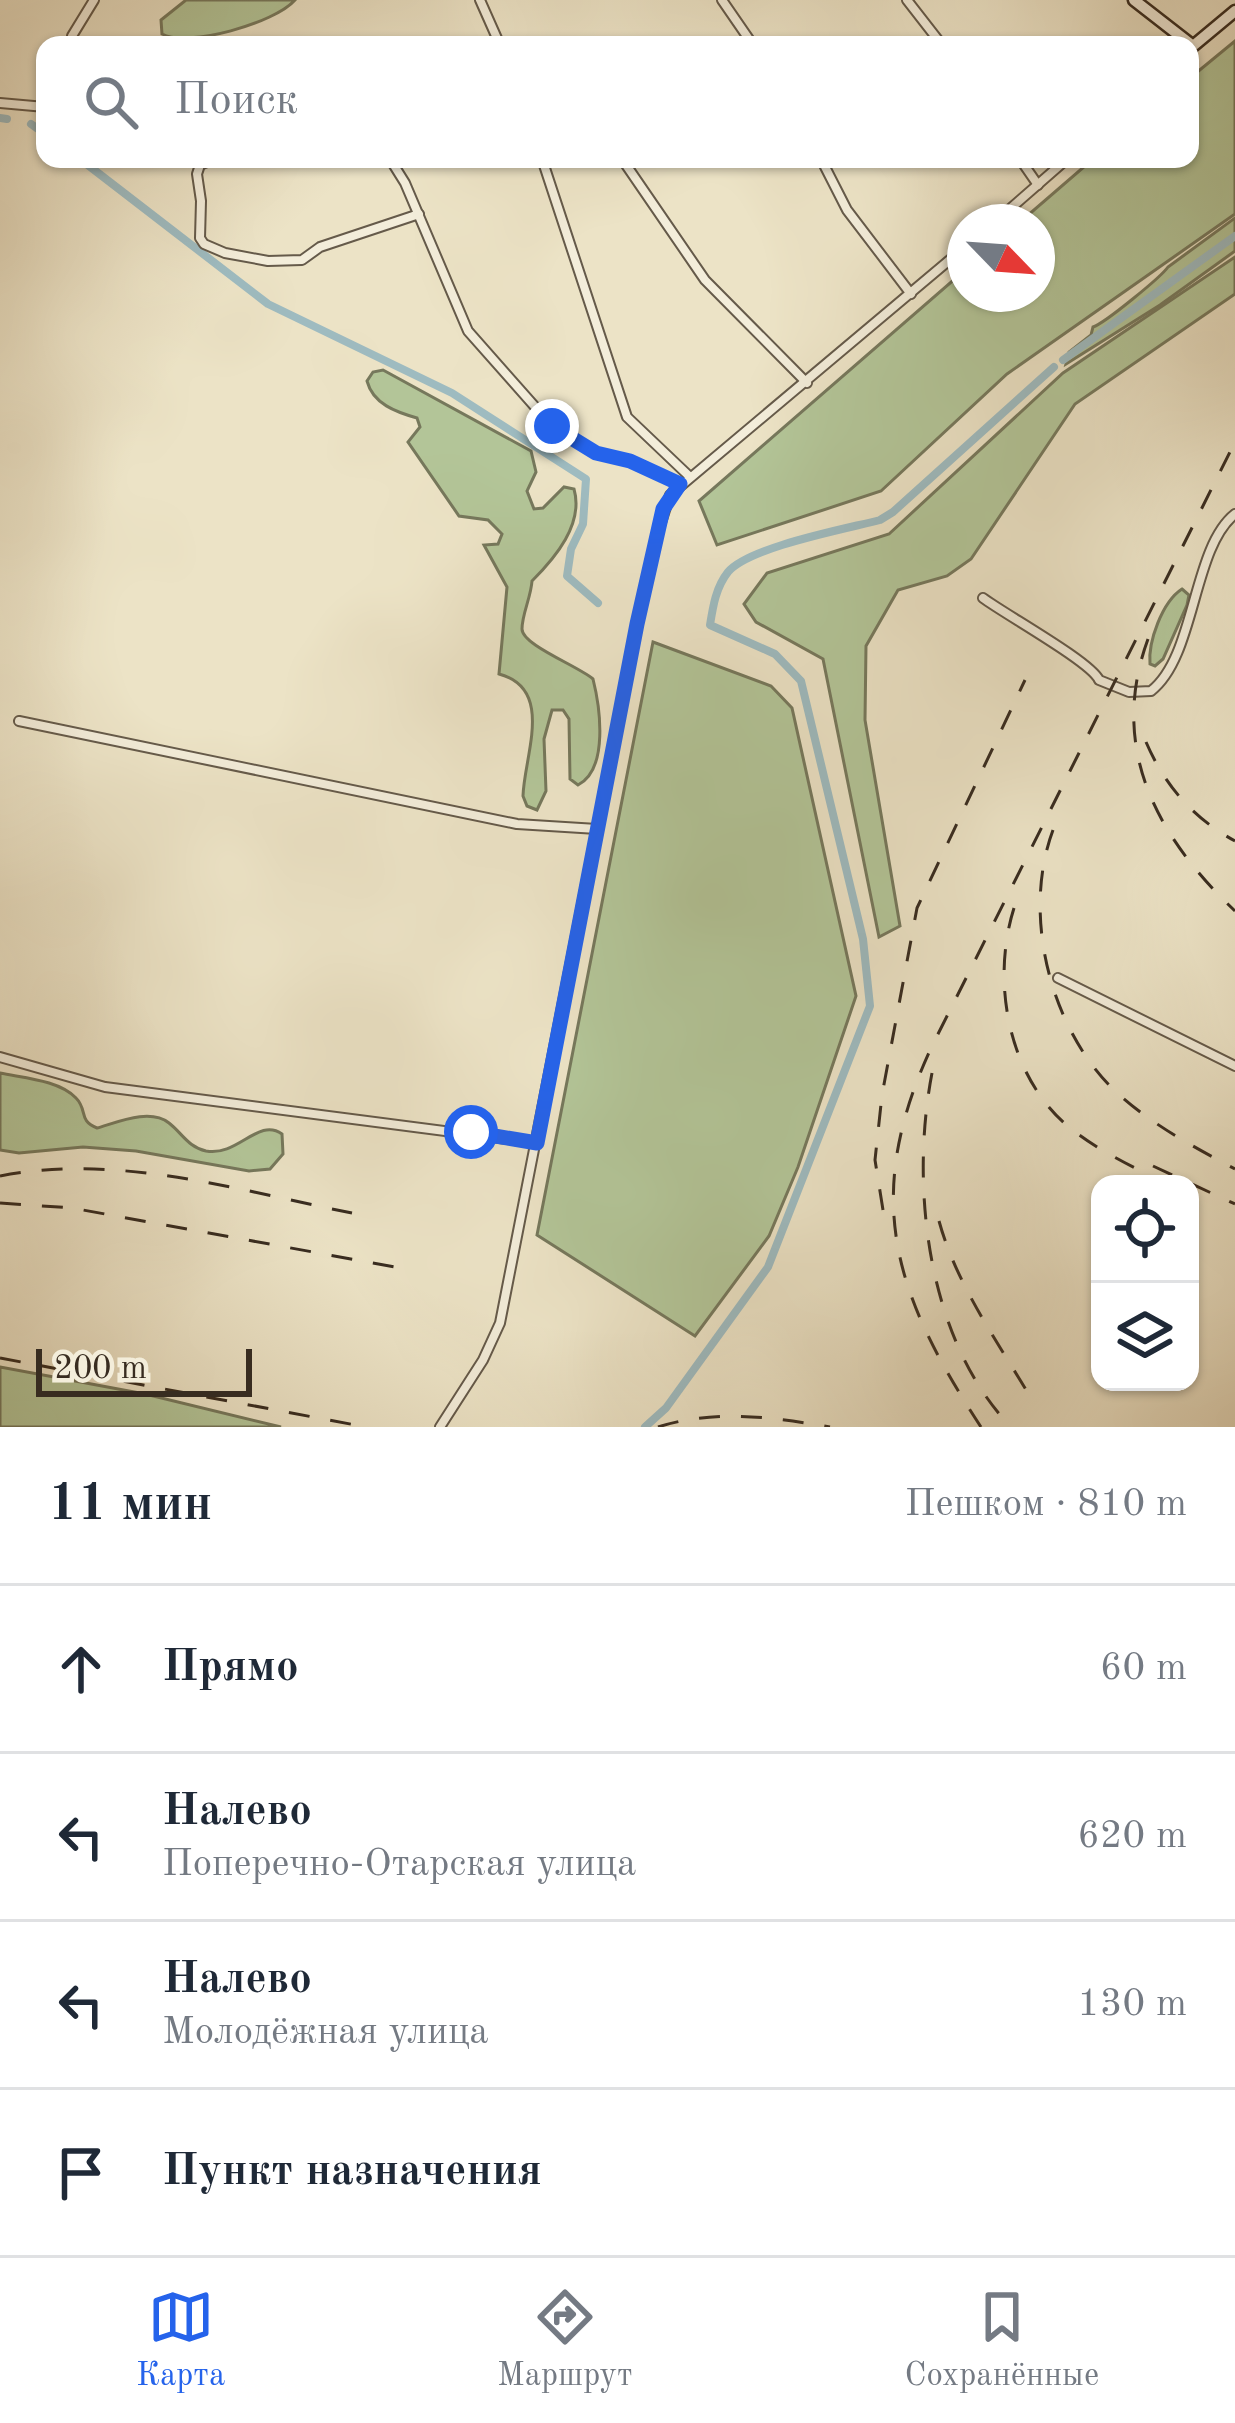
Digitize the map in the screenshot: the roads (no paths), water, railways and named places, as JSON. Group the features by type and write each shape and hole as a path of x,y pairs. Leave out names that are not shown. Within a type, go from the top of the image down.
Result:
{"street":[{"path":"72,36 94,0"},
{"path":"480,0 496,36"},
{"path":"722,0 747,36"},
{"path":"908,0 935,36"},
{"path":"1134,0 1178,36"},
{"path":"1199,41 1235,11"},
{"path":"0,103 36,106"},
{"path":"199,168 200,238 225,253 268,261 302,260 320,247 419,214"},
{"path":"395,168 469,331 552,426 596,453 630,461 680,484"},
{"path":"545,168 628,417 689,476"},
{"path":"628,168 705,280 807,383"},
{"path":"826,168 847,210 911,294"},
{"path":"1026,168 1038,185"},
{"path":"1015,204 1057,168"},
{"path":"440,1427 483,1360 500,1323 663,509 689,476 947,263"},
{"path":"983,598 1094,668 1099,680 1136,693 1151,691 1167,675 1217,539 1235,514"},
{"path":"19,722 517,824 597,829"},
{"path":"1058,978 1235,1066"},
{"path":"0,1057 105,1087 537,1143"}],"waterway":[{"path":"0,118 7,119"},
{"path":"31,124 36,128"},
{"path":"92,168 268,304 452,393 586,479 583,524 571,549 567,576 598,603"},
{"path":"1063,360 1235,236"},
{"path":"645,1427 666,1408 768,1267 870,1006 863,939 801,681 775,654 710,625 718,590 728,572 756,555 880,520 893,512 1054,367"}],"railway":[{"path":"981,1427 927,1333 909,1288 897,1244 893,1198 897,1151 932,1046 1235,442"},
{"path":"1148,639 1137,679 1134,717 1147,788 1183,853 1235,911"},
{"path":"883,1210 875,1160 882,1095 917,908 1025,680"},
{"path":"1146,742 1182,799 1235,841"},
{"path":"1053,830 1044,862 1041,931 1057,1001 1072,1033 1112,1088 1140,1112 1235,1169"},
{"path":"1014,908 1004,968 1011,1031 1021,1061 1054,1113 1110,1155 1149,1175"},
{"path":"932,1073 923,1164 932,1260 960,1351 1011,1427"},
{"path":"1153,1166 1235,1204"},
{"path":"0,1176 44,1170 133,1172 352,1213"},
{"path":"0,1203 72,1208 395,1267"},
{"path":"939,1221 966,1288 1028,1393"},
{"path":"0,1358 366,1427"},
{"path":"658,1427 722,1416 830,1427"}]}
